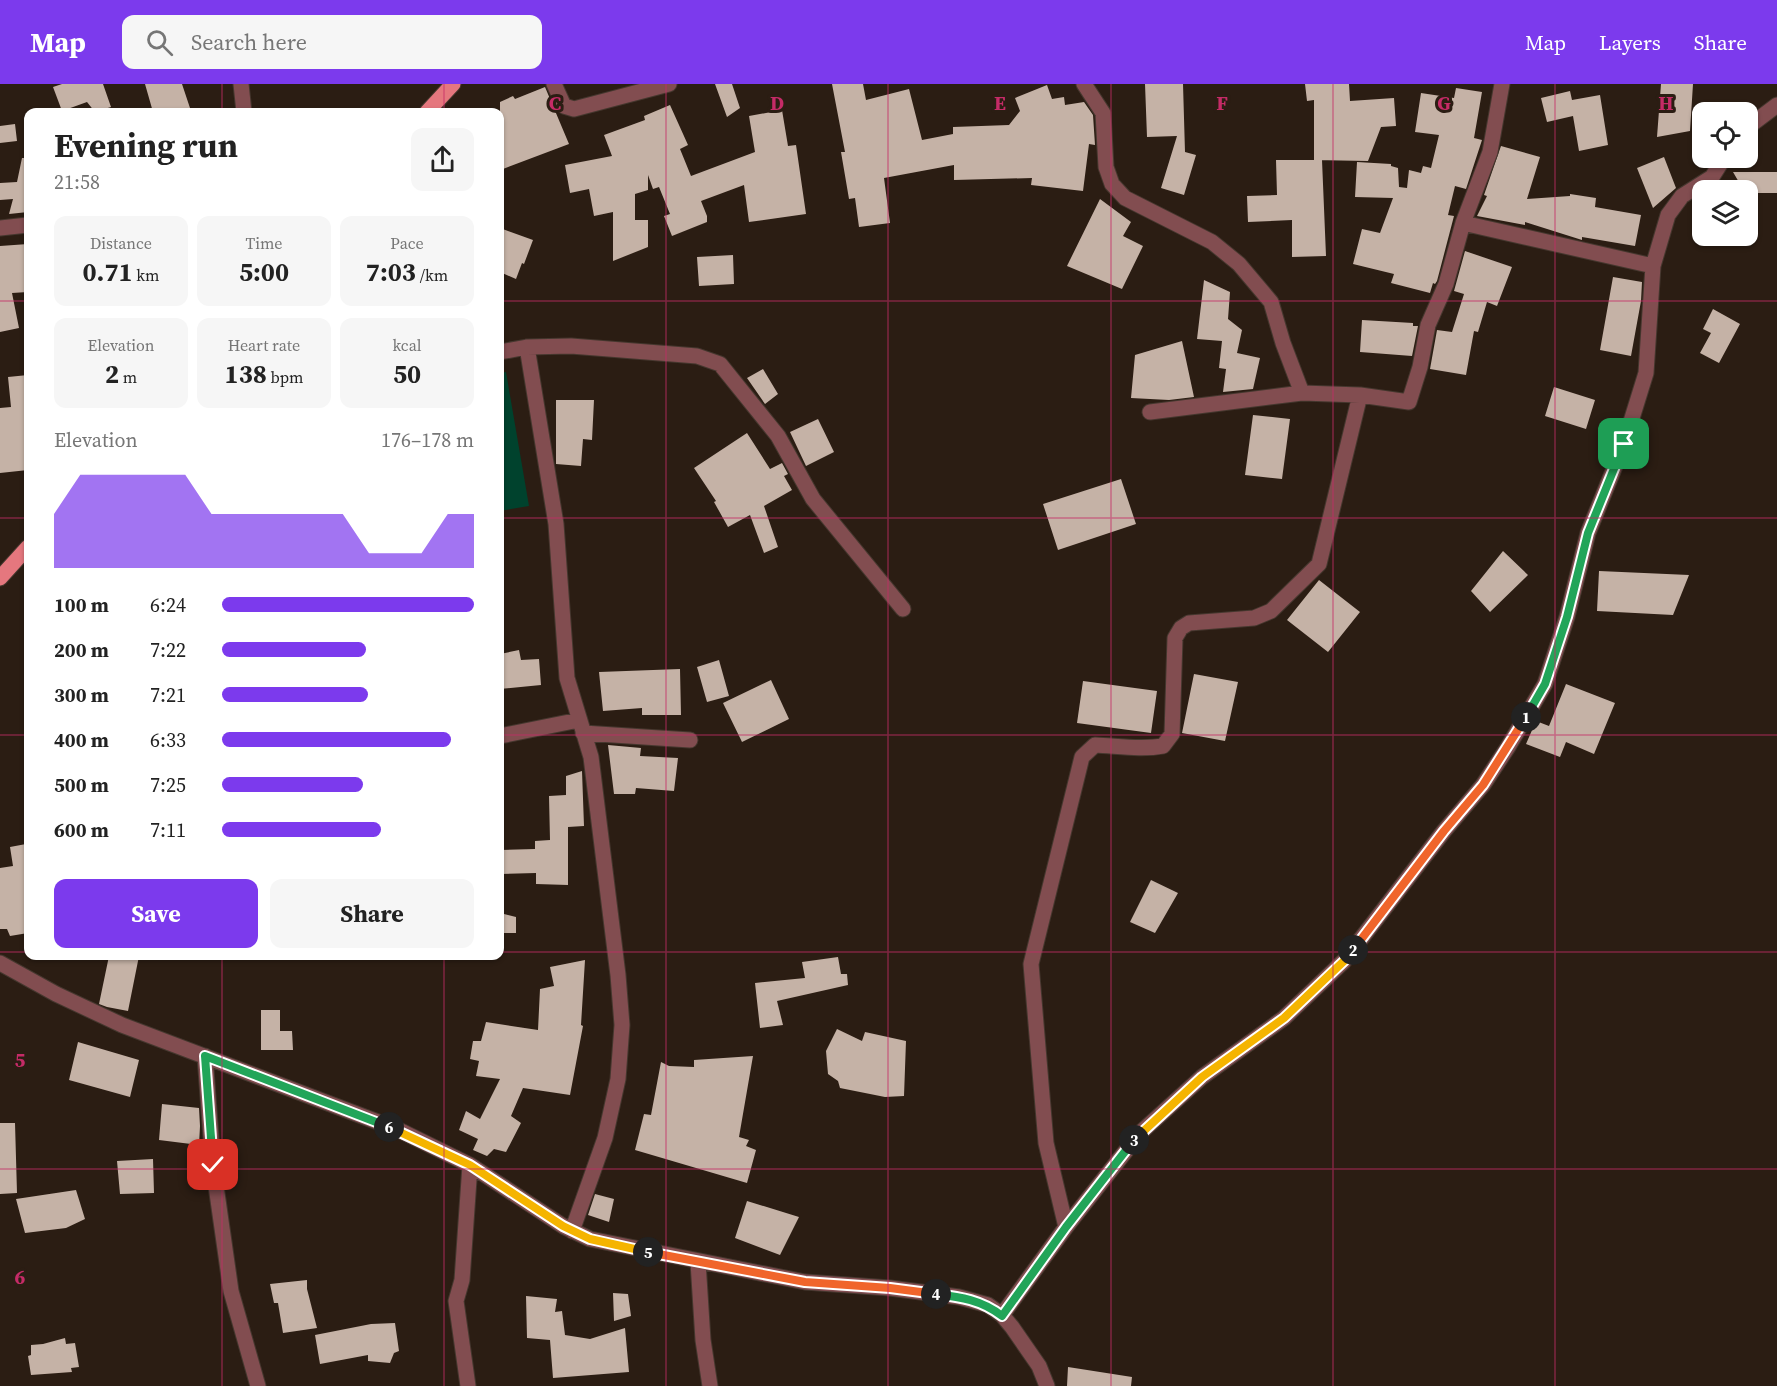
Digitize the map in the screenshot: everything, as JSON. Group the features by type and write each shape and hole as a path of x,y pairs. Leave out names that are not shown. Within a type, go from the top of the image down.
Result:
{"main road":[{"path":"431,108 453,84"},
{"path":"0,578 24,551"}],"street":[{"path":"241,84 244,108"},
{"path":"554,84 564,106 574,109 669,84"},
{"path":"1084,84 1102,113 1106,166 1112,184 1125,198 1212,242 1239,264 1271,302 1283,343 1302,393"},
{"path":"1149,412 1302,393 1360,395 1409,402 1420,367 1428,325 1446,284 1463,223 1490,152 1502,84"},
{"path":"1758,119 1777,105"},
{"path":"1002,1316 1066,1227 1140,1133 1202,1077 1284,1018 1344,961 1444,831 1483,785 1508,747 1545,684 1567,617 1588,533 1624,444 1646,373 1653,266 1668,215 1682,196 1712,177 1718,168"},
{"path":"1463,223 1653,266"},
{"path":"0,228 24,225"},
{"path":"504,351 527,347 571,346 697,356 720,364 778,436 813,499 903,609"},
{"path":"527,347 556,524 567,678 591,757 622,1025 618,1079 605,1138 572,1231"},
{"path":"1066,1227 1046,1143 1030,964 1082,757 1095,745 1145,749 1163,746 1172,734 1175,638 1181,628 1189,623 1254,618 1271,612 1319,564 1360,395"},
{"path":"504,736 581,727 690,740"},
{"path":"0,963 56,994 122,1025 399,1130 470,1165 572,1231 590,1239 805,1282 890,1288 959,1297 988,1305 1002,1316 1039,1366 1047,1386"},
{"path":"205,1056 213,1165 231,1291 258,1386"},
{"path":"468,1386 456,1301 462,1280 470,1165"},
{"path":"698,1262 703,1340 710,1386"}],"green space":[{"path":"504,372 506,372 529,506 504,510"}],"building":[{"path":"62,84 103,84 111,107 92,108 87,102 70,108 61,108 53,87"},
{"path":"145,84 182,84 190,108 152,108"},
{"path":"715,84 732,84 740,108 727,117"},
{"path":"832,84 863,84 866,100 909,89 922,140 953,134 953,127 1009,125 1020,111 1015,98 1047,85 1052,99 1064,97 1065,105 1084,102 1093,115 1095,145 1089,144 1083,191 1031,185 1032,178 954,180 954,165 884,178 890,223 859,227 855,198 849,199 841,152 845,152"},
{"path":"1145,84 1183,84 1185,152 1196,155 1184,195 1161,188 1177,136 1147,137"},
{"path":"1305,84 1349,84 1350,101 1394,98 1396,126 1381,127 1368,161 1314,160 1314,100 1307,101"},
{"path":"1661,84 1693,84 1690,131 1657,137"},
{"path":"545,87 569,144 504,169 504,108 500,108 500,102 513,96 515,99"},
{"path":"1456,88 1482,92 1474,138 1482,140 1466,189 1455,186 1448,215 1454,216 1437,281 1433,283 1430,293 1391,283 1394,274 1353,264 1362,229 1380,233 1393,198 1355,197 1357,162 1391,164 1398,168 1399,187 1407,188 1409,170 1421,173 1423,166 1431,168 1439,135 1415,132 1421,93 1454,98"},
{"path":"1570,91 1572,100 1600,95 1608,145 1579,151 1573,116 1547,122 1541,98"},
{"path":"670,105 688,145 680,149 691,176 755,152 749,116 782,110 788,146 796,145 806,214 749,222 744,185 701,201 707,222 672,236 664,216 670,214 659,187 653,189 648,175 648,190 635,194 635,220 648,220 648,247 613,261 613,212 594,216 589,189 570,193 565,165 612,156 604,135 645,120 644,116"},
{"path":"15,124 17,141 0,143 0,126"},
{"path":"1501,146 1540,157 1527,199 1570,196 1570,194 1596,198 1595,207 1641,215 1635,246 1582,237 1582,240 1525,222 1525,225 1477,216 1487,196 1484,195"},
{"path":"1664,157 1676,188 1653,208 1637,168"},
{"path":"22,158 24,158 24,212 9,214 13,199 0,200 0,183 17,182"},
{"path":"1276,160 1322,160 1326,256 1292,257 1292,220 1248,222 1247,196 1277,195"},
{"path":"1733,172 1777,172 1777,193 1758,193 1758,180 1738,180"},
{"path":"1100,199 1131,222 1123,236 1143,246 1122,289 1067,266"},
{"path":"504,229 533,240 516,279 504,274"},
{"path":"24,244 24,292 12,293 19,328 0,332 0,246"},
{"path":"1465,251 1512,267 1497,306 1487,302 1478,332 1474,331 1466,375 1430,369 1437,330 1452,332 1464,294 1454,291"},
{"path":"733,255 734,284 699,286 697,257"},
{"path":"1613,277 1642,282 1641,301 1631,356 1600,350"},
{"path":"1204,280 1230,292 1228,319 1242,330 1237,353 1260,358 1253,389 1223,392 1226,369 1219,368 1222,341 1197,339"},
{"path":"1713,309 1740,324 1719,363 1700,353 1711,333 1703,329"},
{"path":"1362,320 1413,323 1413,326 1418,326 1412,356 1360,352"},
{"path":"1182,341 1194,397 1169,400 1131,398 1135,355"},
{"path":"763,369 778,394 765,404 747,378"},
{"path":"24,375 24,470 0,473 0,408 11,407 8,377"},
{"path":"1554,387 1595,400 1586,429 1545,416"},
{"path":"556,400 594,400 592,440 583,439 581,466 556,464"},
{"path":"1253,415 1290,419 1282,479 1245,475"},
{"path":"818,419 834,452 806,466 790,432"},
{"path":"747,433 770,469 782,463 788,474 784,476 792,490 764,506 778,547 764,553 750,515 728,527 714,502 716,501 694,468"},
{"path":"1121,479 1136,524 1058,550 1043,504"},
{"path":"1503,551 1528,575 1490,612 1471,591"},
{"path":"1599,571 1689,575 1673,615 1597,611"},
{"path":"1319,580 1360,612 1328,652 1287,620"},
{"path":"519,650 521,660 539,659 541,685 504,689 504,653"},
{"path":"719,660 729,696 707,702 697,667"},
{"path":"680,669 681,715 642,715 642,708 603,711 599,672"},
{"path":"1194,674 1238,682 1225,741 1182,733"},
{"path":"771,680 789,719 742,742 723,703"},
{"path":"1083,681 1157,691 1151,733 1077,723"},
{"path":"1566,684 1615,703 1594,754 1566,742 1560,757 1526,744 1536,721 1549,726"},
{"path":"608,745 641,748 640,756 678,758 674,791 636,788 635,794 614,794"},
{"path":"582,771 584,826 568,827 568,885 536,884 536,873 504,874 504,850 535,849 535,841 550,840 549,796 566,795 566,776"},
{"path":"24,844 24,934 10,936 7,929 0,929 0,868 13,866 10,847"},
{"path":"1151,880 1178,893 1155,933 1130,922"},
{"path":"504,914 516,917 516,933 504,933"},
{"path":"838,957 841,974 847,974 848,985 777,1001 783,1025 760,1028 755,983 805,978 802,962"},
{"path":"108,960 138,960 128,1011 99,1004"},
{"path":"585,960 581,1025 583,1026 570,1095 523,1088 511,1116 521,1123 506,1152 494,1149 487,1156 473,1150 478,1139 459,1130 466,1111 480,1119 500,1079 476,1076 479,1061 470,1059 473,1041 481,1041 486,1022 538,1030 540,989 554,986 550,967"},
{"path":"261,1010 280,1010 280,1031 292,1031 293,1050 261,1050"},
{"path":"837,1029 862,1041 865,1032 906,1041 904,1096 885,1097 840,1088 838,1081 828,1074 826,1051"},
{"path":"78,1042 139,1060 130,1097 69,1080"},
{"path":"753,1056 739,1137 749,1140 746,1146 756,1150 747,1183 635,1150 644,1114 651,1115 661,1062 669,1066 694,1067 694,1060"},
{"path":"162,1104 199,1108 199,1145 159,1140"},
{"path":"0,1123 15,1123 17,1193 0,1194"},
{"path":"153,1159 154,1193 120,1194 117,1161"},
{"path":"76,1190 85,1219 66,1228 25,1233 16,1199"},
{"path":"595,1194 614,1199 609,1222 588,1215"},
{"path":"747,1201 799,1217 780,1255 735,1238"},
{"path":"307,1280 307,1289 317,1328 283,1333 278,1303 274,1303 270,1284"},
{"path":"613,1293 628,1294 631,1316 614,1321"},
{"path":"526,1296 557,1299 555,1312 562,1311 565,1335 590,1339 625,1328 629,1372 553,1378 550,1340 527,1338"},
{"path":"395,1323 399,1351 394,1353 390,1363 368,1361 368,1355 320,1364 315,1335 371,1324"},
{"path":"65,1338 66,1344 75,1343 79,1367 71,1368 72,1372 31,1375 28,1356 31,1355 31,1345"},
{"path":"1068,1367 1132,1377 1131,1386 1067,1386"}],"route":[{"path":"213,1165 205,1056 399,1130 470,1165 563,1226 590,1239 805,1282 890,1288 959,1297 988,1305 1002,1316 1066,1227 1140,1133 1202,1077 1284,1018 1344,961 1444,831 1483,785 1545,684 1567,617 1588,533 1624,444"}]}
